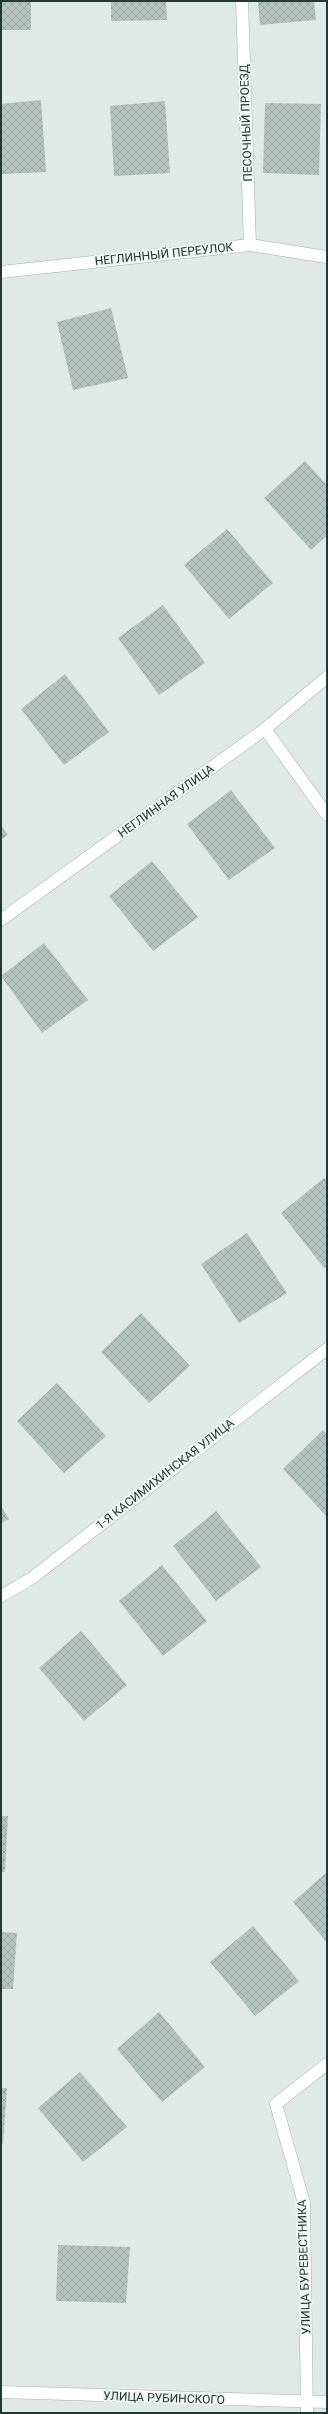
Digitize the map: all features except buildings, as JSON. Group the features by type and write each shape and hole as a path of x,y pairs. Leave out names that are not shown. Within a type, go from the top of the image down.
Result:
{"street":[{"name":"ПЕСОЧНЫЙ ПРОЕЗД","path":"242,1 250,245"},
{"name":"НЕГЛИННЫЙ ПЕРЕУЛОК","path":"1,272 250,245 327,257"},
{"name":"НЕГЛИННАЯ УЛИЦА","path":"1,920 265,729 327,677"},
{"path":"265,729 327,815"},
{"name":"1-Я КАСИМИХИНСКАЯ УЛИЦА","path":"1,1596 32,1578 327,1349"},
{"name":"УЛИЦА БУРЕВЕСТНИКА","path":"307,2408 304,2203 276,2104 327,2064"},
{"name":"УЛИЦА РУБИНСКОГО","path":"1,2392 307,2408 327,2402"}]}
